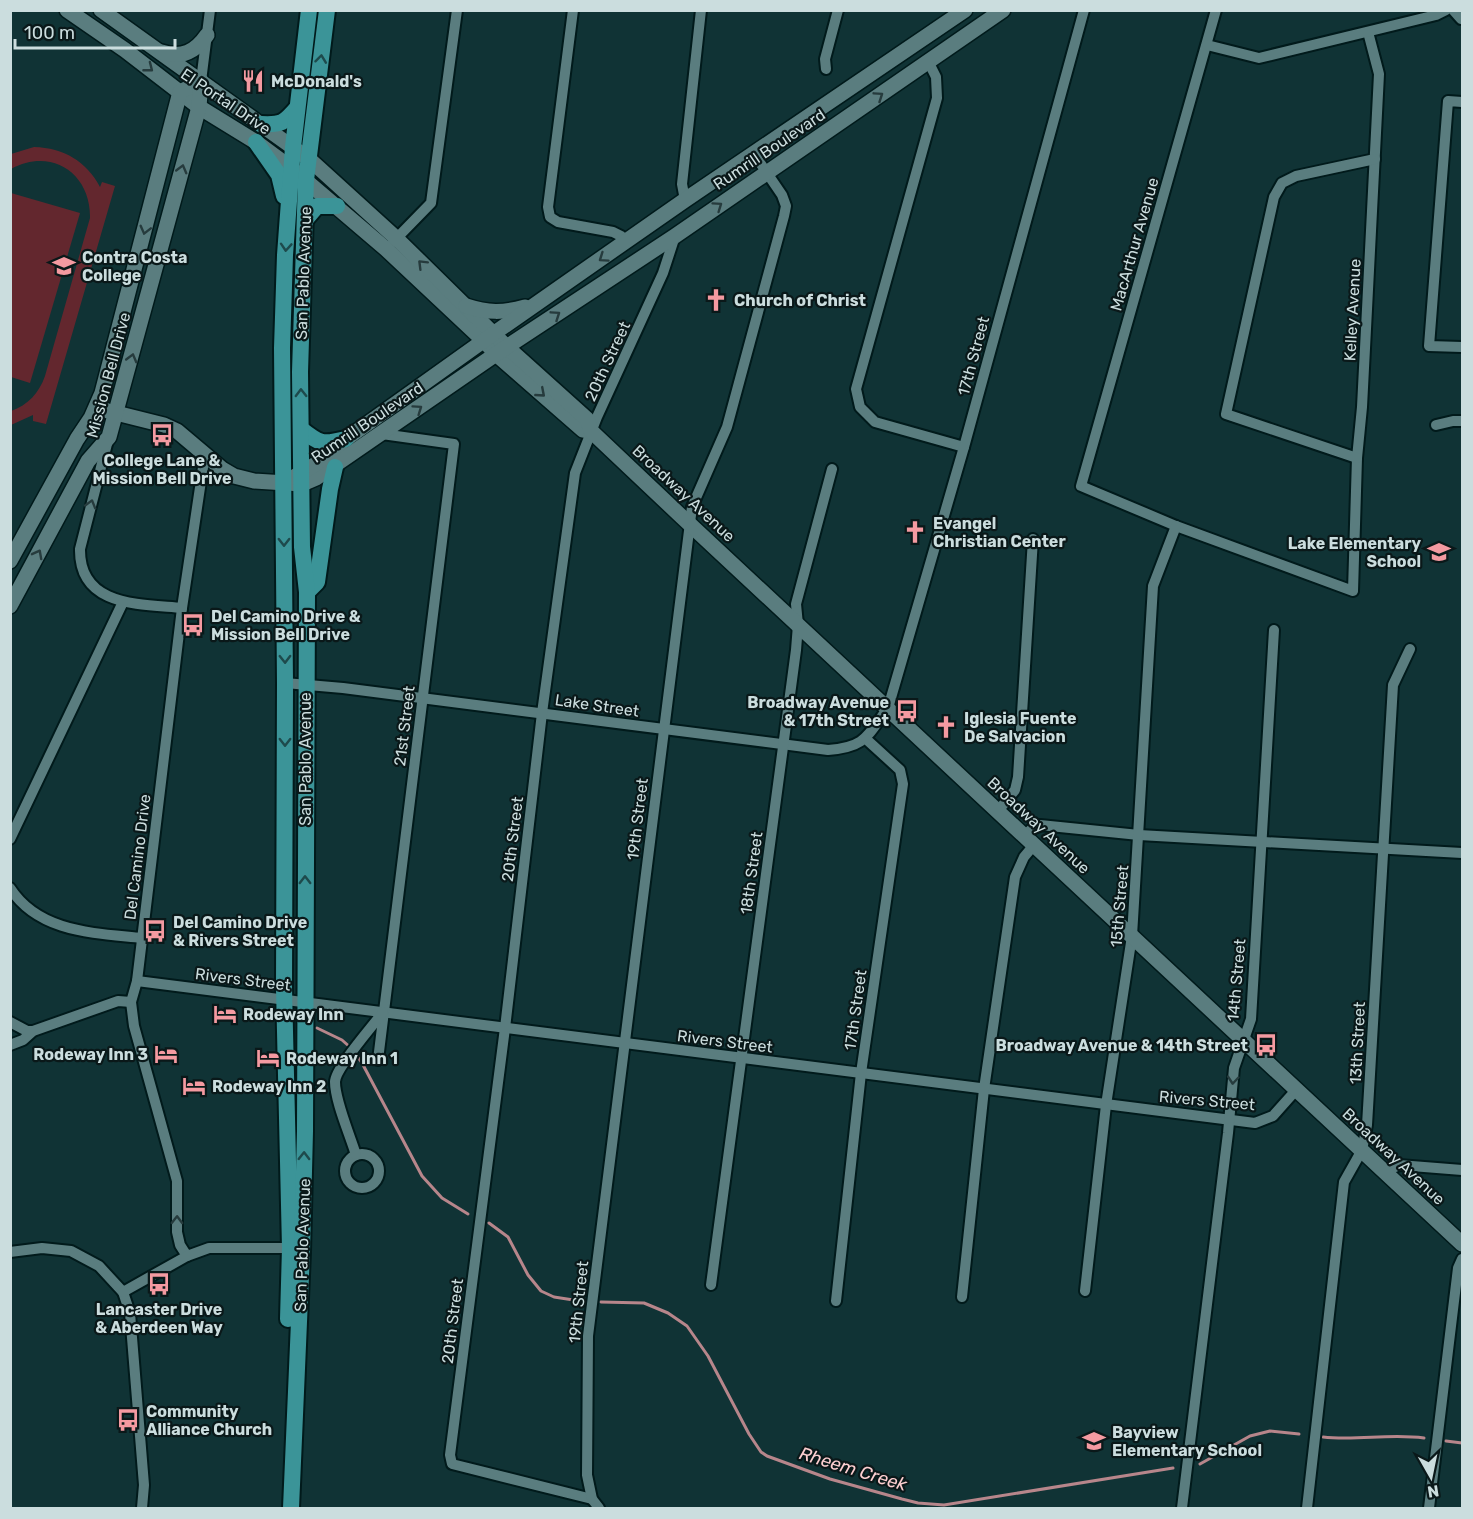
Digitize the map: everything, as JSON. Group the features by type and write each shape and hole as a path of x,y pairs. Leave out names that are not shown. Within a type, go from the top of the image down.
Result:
{"main road":[{"name":"El Portal Drive","path":"67,10 125,50 199,107 256,142 306,180"},
{"name":"El Portal Drive","path":"101,10 309,159"},
{"name":"San Pablo Avenue","path":"279,1509 290,1248 284,1000 285,683 282,348 291,168 309,10"},
{"name":"San Pablo Avenue","path":"291,1509 302,1252 306,1002 307,592 303,547 300,372 306,180 327,10"},
{"name":"Rumrill Boulevard","path":"302,478 346,439 489,337 685,200 965,10"},
{"name":"Rumrill Boulevard","path":"284,484 335,466 1003,11"},
{"path":"160,51 178,56 191,52 207,35"},
{"path":"180,92 201,81"},
{"name":"Mission Bell Drive","path":"109,437 199,107 201,81"},
{"name":"Mission Bell Drive","path":"10,561 96,408 115,349 180,92"},
{"path":"261,124 277,125 285,121 297,108"},
{"path":"256,142 279,176 288,218"},
{"name":"Broadway Avenue","path":"309,159 391,244 489,337 517,372 583,430 591,431"},
{"name":"Broadway Avenue","path":"306,180 337,206 391,244 464,305 489,337"},
{"path":"657,248 661,234 686,214 685,200"},
{"path":"305,220 317,206 337,206"},
{"path":"464,305 493,313 537,304"},
{"name":"Broadway Avenue","path":"502,351 587,419 591,431 690,525 1462,1244"},
{"path":"463,378 492,370 509,369 517,372"},
{"path":"96,408 164,425 177,431 222,469 234,476 284,484"},
{"path":"301,429 318,442 327,444 346,439"},
{"path":"10,606 88,461 109,437"},
{"path":"307,592 316,582 331,478 335,466"}],"street":[{"name":"Mission Bell Drive","path":"201,81 210,10"},
{"path":"391,244 431,203 457,10"},
{"path":"573,10 548,207 550,217 558,222 613,232 626,242"},
{"path":"685,200 682,184 701,10"},
{"path":"826,69 825,59 838,10"},
{"name":"17th Street","path":"888,708 964,447 1084,10"},
{"name":"MacArthur Avenue","path":"1176,526 1081,486 1216,10"},
{"path":"1207,45 1259,58 1436,15 1446,10"},
{"path":"1453,10 1461,19"},
{"name":"Kelley Avenue","path":"1176,526 1353,591 1357,458 1362,407 1379,74 1368,32"},
{"path":"929,63 936,77 937,98 856,389 860,408 874,422 964,447"},
{"path":"1462,102 1448,101 1429,346 1462,347"},
{"name":"19th Street","path":"595,1504 587,1475 588,1336 692,507 727,427 786,206 782,195 754,154"},
{"path":"1357,458 1227,414 1274,197 1282,183 1296,176 1375,159"},
{"name":"20th Street","path":"595,1504 452,1464 450,1455 505,1028 542,712 575,473 591,431 663,273 675,236"},
{"path":"1436,425 1462,421"},
{"name":"21st Street","path":"378,1060 454,444 382,434"},
{"name":"Mission Bell Drive","path":"109,437 80,549 85,575 95,588 123,602 182,608"},
{"name":"Del Camino Drive","path":"187,1256 180,1245 177,1232 177,1181 134,1026 131,1002 137,981 182,608 205,454"},
{"name":"18th Street","path":"711,1285 784,745 798,625 796,604 832,470"},
{"name":"15th Street","path":"1085,1291 1106,1105 1132,936 1140,835 1153,586 1176,526"},
{"path":"998,811 1016,790 1018,777 1033,539"},
{"path":"10,839 123,602"},
{"name":"14th Street","path":"1182,1509 1234,1068 1251,1019 1274,630"},
{"name":"13th Street","path":"1307,1509 1344,1182 1362,1150 1367,1125 1393,685 1410,649"},
{"name":"Lake Street","path":"285,683 542,712 828,750 847,748 866,739"},
{"path":"866,739 888,708"},
{"name":"17th Street","path":"836,1301 861,1073 903,784 900,770 866,739"},
{"path":"962,1296 984,1089 1015,877 1035,826 1260,843 1462,853"},
{"path":"10,888 27,908 50,921 83,931 142,938"},
{"name":"Rivers Street","path":"137,981 1255,1123 1274,1116 1297,1089"},
{"path":"10,1022 27,1031 33,1031 118,1001 131,1002"},
{"name":"21st Street","path":"356,1155 335,1080 340,1067 383,1012"},
{"path":"10,1045 23,1040 33,1031"},
{"path":"1385,1172 1399,1165 1462,1170"},
{"path":"10,1252 42,1248 70,1251 99,1266 123,1292 130,1313 144,1485 142,1509"},
{"path":"123,1292 187,1256 209,1248 290,1248"},
{"path":"1429,1509 1458,1268 1462,1259"}],"shaded area":[{"path":"34,147 64,153 81,163 100,187 102,182 115,186 46,424 33,421 33,415 11,425 11,411 32,398 40,388 45,376 90,218 89,202 84,188 66,168 40,161 11,169 11,154"},
{"path":"11,193 80,213 30,383 11,377"}],"waterway":[{"name":"Rheem Creek","path":"317,1028 342,1040 351,1048"},
{"name":"Rheem Creek","path":"355,1053 422,1176 442,1198 468,1214"},
{"name":"Rheem Creek","path":"489,1223 508,1237 528,1275 541,1291 554,1297 580,1301"},
{"name":"Rheem Creek","path":"601,1302 644,1303 668,1313 687,1326 708,1356 749,1434 761,1452 830,1479 918,1503 944,1505 1173,1468"},
{"name":"Rheem Creek","path":"1200,1464 1250,1436 1270,1431 1299,1434"},
{"name":"Rheem Creek","path":"1323,1437 1424,1438"},
{"name":"Rheem Creek","path":"1446,1441 1462,1443"}],"place":[{"name":"McDonald's","path":"253,81"},
{"name":"Contra Costa College","path":"64,266"},
{"name":"Church of Christ","path":"716,300"},
{"name":"College Lane & Mission Bell Drive","path":"162,435"},
{"name":"Evangel Christian Center","path":"915,532"},
{"name":"Lake Elementary School","path":"1439,552"},
{"name":"Del Camino Drive & Mission Bell Drive","path":"193,625"},
{"name":"Broadway Avenue & 17th Street","path":"907,711"},
{"name":"Iglesia Fuente De Salvacion","path":"946,727"},
{"name":"Del Camino Drive & Rivers Street","path":"155,931"},
{"name":"Rodeway Inn","path":"225,1014"},
{"name":"Broadway Avenue & 14th Street","path":"1266,1045"},
{"name":"Rodeway Inn 3","path":"166,1054"},
{"name":"Rodeway Inn 1","path":"268,1058"},
{"name":"Rodeway Inn 2","path":"194,1086"},
{"name":"Lancaster Drive & Aberdeen Way","path":"159,1284"},
{"name":"Community Alliance Church","path":"128,1420"},
{"name":"Bayview Elementary School","path":"1094,1441"}]}
